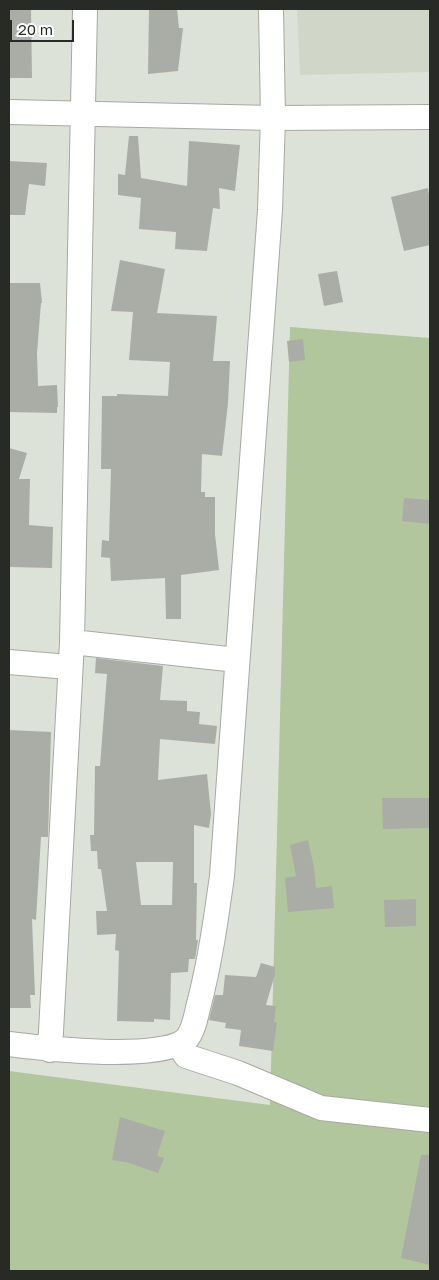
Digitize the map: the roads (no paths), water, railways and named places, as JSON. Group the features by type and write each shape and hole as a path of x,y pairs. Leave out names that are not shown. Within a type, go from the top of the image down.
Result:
{"street":[{"path":"50,1050 69,667 72,642 85,9"},
{"path":"9,1044 50,1050 143,1052 179,1045 188,1037 193,1026 212,946 222,876 269,220 273,118 271,9"},
{"path":"9,112 273,118 430,117"},
{"path":"72,642 237,660"},
{"path":"9,662 69,667"},
{"path":"179,1045 186,1056 238,1073 321,1108 430,1120"}]}
